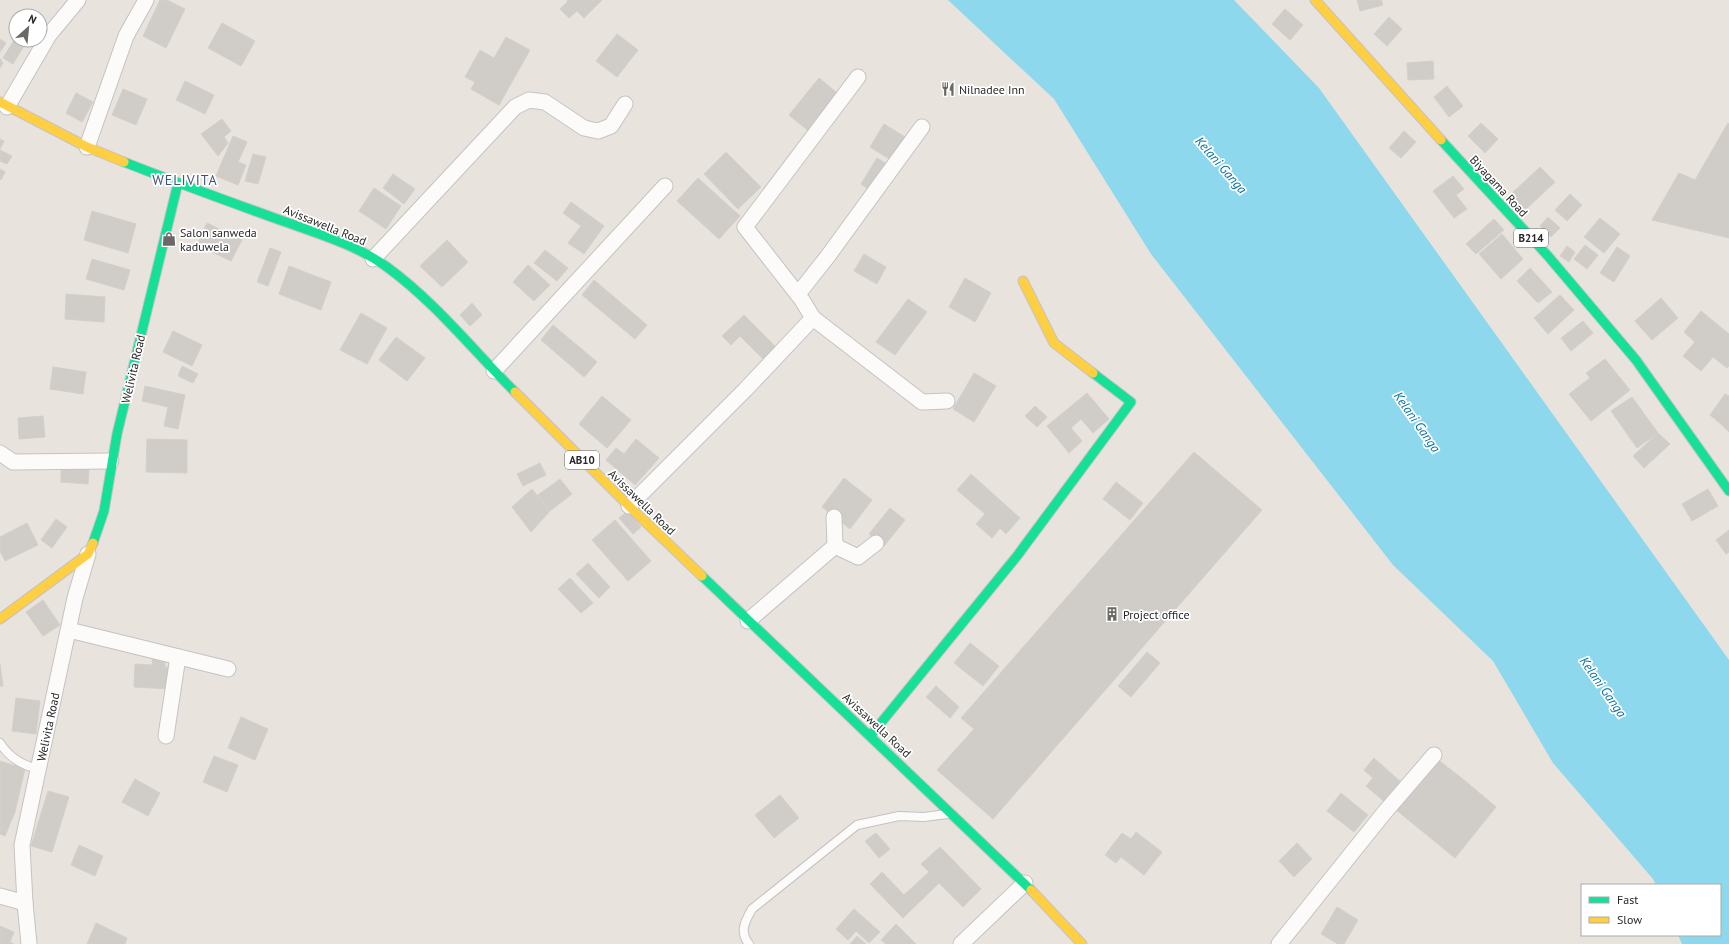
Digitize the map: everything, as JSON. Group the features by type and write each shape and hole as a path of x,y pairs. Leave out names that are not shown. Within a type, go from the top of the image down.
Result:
{"main road":[{"name":"Biyagama Road","path":"1315,0 1429,128 1548,256 1636,360 1729,491"},
{"name":"Avissawella Road","path":"4,105 88,147 178,183 338,241 373,259 407,283 429,303 494,371 629,506 748,621 871,735 1025,883 1082,944"},
{"name":"Welivita Road","path":"0,619 88,554 95,542 101,524 111,461 178,183"},
{"path":"871,735 1017,556 1132,402 1054,343 1023,281"}],"street":[{"path":"4,105 49,35 78,0"},
{"path":"88,147 126,36 146,0"},
{"path":"858,77 745,227 798,294 813,318 922,402 946,401"},
{"path":"373,259 515,107 529,100 546,102 584,128 598,131 611,126 625,104"},
{"path":"798,294 828,256 922,127"},
{"path":"494,371 665,186"},
{"path":"629,506 746,389 813,318"},
{"path":"0,453 13,462 111,461"},
{"path":"834,517 835,546"},
{"path":"835,546 858,557 876,543"},
{"path":"748,621 835,546"},
{"name":"Welivita Road","path":"29,944 22,845 75,598 88,554"},
{"path":"69,630 228,669"},
{"path":"166,736 178,657"},
{"path":"1279,944 1384,813 1434,755"},
{"path":"961,944 1025,883"},
{"path":"0,896 25,903"}],"lane":[{"path":"0,743 6,751 27,766 39,769"},
{"path":"750,944 745,939 743,930 745,920 752,909 857,826 900,816 924,818 952,813"}],"water":[{"name":"Kelani Ganga","path":"948,0 1234,0 1319,88 1729,660 1729,944 1682,944 1678,936 1721,936 1721,884 1656,884 1653,879 1553,763 1493,661 1393,565 1151,254 1054,99"}],"building":[{"path":"160,0 167,0 185,9 166,48 143,36"},
{"path":"567,0 602,0 584,18 577,11 569,18 560,9 568,1"},
{"path":"1357,0 1381,0 1383,5 1360,11"},
{"path":"1285,9 1303,25 1290,40 1272,24"},
{"path":"1389,17 1402,29 1387,46 1374,34"},
{"path":"222,23 255,41 241,66 208,48"},
{"path":"617,34 638,50 617,77 596,61"},
{"path":"506,37 530,50 499,105 471,89 475,82 465,77 480,50 494,58"},
{"path":"0,39 6,43 0,52"},
{"path":"9,48 23,48 13,64 3,58"},
{"path":"0,58 3,63 0,68"},
{"path":"1433,61 1434,79 1408,80 1407,63"},
{"path":"819,78 842,97 811,133 789,115"},
{"path":"185,81 214,95 205,114 176,100"},
{"path":"1447,86 1463,106 1449,117 1434,97"},
{"path":"123,89 147,99 136,125 112,115"},
{"path":"76,93 93,102 82,122 66,113"},
{"path":"222,119 231,131 224,137 228,143 218,156 201,134"},
{"path":"1481,123 1498,139 1485,153 1468,136"},
{"path":"1728,123 1729,238 1652,220 1679,173 1695,180"},
{"path":"884,124 905,137 891,160 870,147"},
{"path":"1404,131 1416,142 1401,158 1389,148"},
{"path":"233,136 247,142 238,162 246,165 238,185 216,176"},
{"path":"0,139 4,141 0,149"},
{"path":"0,150 12,156 7,164 0,161"},
{"path":"726,152 761,187 738,209 704,174"},
{"path":"253,154 266,157 258,184 245,181"},
{"path":"877,158 890,166 873,192 861,184"},
{"path":"1540,167 1555,182 1525,210 1510,195"},
{"path":"0,169 5,172 1,180 0,179"},
{"path":"393,174 415,189 404,204 383,188"},
{"path":"1453,176 1464,189 1456,195 1467,209 1454,218 1433,191"},
{"path":"698,178 740,216 719,239 677,201"},
{"path":"374,188 401,206 386,229 359,211"},
{"path":"1570,194 1582,205 1567,221 1555,210"},
{"path":"571,202 604,226 584,254 568,243 581,226 563,213"},
{"path":"92,211 136,224 128,253 84,240"},
{"path":"1548,217 1560,228 1551,237 1540,226"},
{"path":"1600,218 1620,234 1604,253 1584,237"},
{"path":"1494,219 1504,230 1476,254 1466,244"},
{"path":"207,223 242,240 231,261 197,245"},
{"path":"1502,234 1523,259 1501,279 1479,254"},
{"path":"447,240 468,262 442,287 420,266"},
{"path":"1585,245 1598,255 1587,269 1574,259"},
{"path":"1567,246 1575,252 1569,262 1560,256"},
{"path":"1617,247 1630,256 1614,282 1600,273"},
{"path":"270,248 281,252 268,286 257,282"},
{"path":"545,250 568,268 557,281 534,263"},
{"path":"864,254 886,267 877,284 854,271"},
{"path":"92,259 130,270 124,290 86,279"},
{"path":"528,265 550,285 534,301 513,282"},
{"path":"289,266 331,282 321,310 279,294"},
{"path":"1530,268 1552,292 1538,303 1517,281"},
{"path":"965,278 991,293 975,322 949,307"},
{"path":"594,280 647,325 635,339 582,295"},
{"path":"66,294 105,297 104,322 65,319"},
{"path":"1560,295 1574,310 1548,334 1534,318"},
{"path":"1661,298 1678,318 1652,340 1635,321"},
{"path":"908,299 927,312 895,355 876,342"},
{"path":"472,303 482,315 470,326 460,315"},
{"path":"1701,311 1729,334 1729,366 1727,368 1713,357 1701,371 1683,356 1695,342 1684,332"},
{"path":"361,313 387,328 367,364 340,350"},
{"path":"744,315 776,347 764,360 740,336 731,345 722,336"},
{"path":"1583,321 1593,333 1571,351 1561,338"},
{"path":"553,325 597,362 584,377 541,340"},
{"path":"173,331 202,345 192,366 163,352"},
{"path":"396,337 425,358 407,381 379,360"},
{"path":"1605,359 1630,390 1591,421 1569,394 1590,378 1586,373"},
{"path":"182,366 198,374 193,383 178,376"},
{"path":"53,367 86,372 83,394 50,389"},
{"path":"974,373 996,386 974,422 953,409"},
{"path":"145,386 185,395 178,429 164,426 168,407 142,401"},
{"path":"1087,393 1109,419 1093,433 1081,419 1071,428 1082,441 1069,453 1047,426"},
{"path":"1725,394 1729,396 1729,418 1722,425 1710,415"},
{"path":"602,396 631,420 607,448 579,424"},
{"path":"1632,397 1658,433 1637,448 1611,411"},
{"path":"1035,406 1047,417 1037,427 1025,416"},
{"path":"43,416 45,437 19,439 18,418"},
{"path":"1729,418 1729,432 1722,425"},
{"path":"1658,433 1670,444 1644,468 1633,456"},
{"path":"147,439 187,440 187,473 146,472"},
{"path":"636,439 659,458 635,485 606,460 616,448 624,454"},
{"name":"Project office","path":"1194,452 1262,510 993,819 937,770 974,729 961,718"},
{"path":"540,463 546,475 523,486 517,474"},
{"path":"61,468 89,470 88,484 61,482"},
{"path":"971,474 1020,518 1006,534 1000,528 992,538 976,524 985,514 957,490"},
{"path":"844,478 872,500 850,529 822,507"},
{"path":"560,479 572,494 550,511 538,495"},
{"path":"1116,482 1143,503 1130,520 1103,499"},
{"path":"532,489 550,511 531,532 512,507"},
{"path":"1708,489 1718,506 1692,521 1682,504"},
{"path":"890,508 905,520 884,546 869,534"},
{"path":"628,511 641,527 633,534 619,518"},
{"path":"56,519 67,527 52,548 41,540"},
{"path":"615,520 651,561 628,581 592,540"},
{"path":"27,523 38,545 5,561 0,551 0,537"},
{"path":"1729,530 1729,552 1726,554 1716,540"},
{"path":"588,563 610,587 599,598 576,574"},
{"path":"570,578 593,603 581,613 558,589"},
{"path":"43,600 60,625 43,636 26,612"},
{"path":"970,643 999,666 983,686 954,663"},
{"path":"1147,652 1160,663 1131,697 1118,686"},
{"path":"153,655 165,656 165,667 173,667 171,689 134,687 135,664 152,665"},
{"path":"0,664 3,686 0,686"},
{"path":"936,686 959,707 950,718 926,697"},
{"path":"16,698 40,701 36,734 12,731"},
{"path":"241,717 268,729 255,760 228,748"},
{"path":"214,756 238,765 227,792 203,782"},
{"path":"1374,758 1403,784 1386,803 1366,786 1373,778 1364,770"},
{"path":"1437,759 1464,780 1422,831 1395,809"},
{"path":"0,761 25,769 15,812 5,836 0,834"},
{"path":"135,779 160,793 148,816 122,802"},
{"path":"1464,780 1496,807 1455,858 1422,831"},
{"path":"48,791 69,797 52,852 31,846"},
{"path":"1341,793 1368,815 1354,832 1327,811"},
{"path":"780,795 799,818 774,838 755,815"},
{"path":"1136,832 1162,852 1144,875 1121,857 1116,863 1105,855 1122,833 1131,839"},
{"path":"876,833 890,849 879,858 865,841"},
{"path":"1297,843 1312,859 1294,877 1279,861"},
{"path":"79,845 103,856 95,876 71,865"},
{"path":"940,847 981,889 963,907 939,883 903,918 870,884 882,872 904,895 929,872 921,864"},
{"path":"1337,907 1358,920 1344,944 1338,944 1321,934"},
{"path":"854,909 880,932 869,943 856,931 848,940 836,929"},
{"path":"96,923 127,938 125,944 87,944"},
{"path":"896,924 916,944 886,944 881,940"},
{"path":"0,926 14,932 10,942 14,944 0,944"},
{"path":"857,936 866,944 850,944"}],"traffic: fast":[{"path":"1441,140 1548,256 1636,360 1729,491"},
{"path":"124,162 349,245 375,259 405,281 438,311 515,392"},
{"path":"93,543 104,511 117,434 178,183"},
{"path":"871,735 1017,556 1131,402 1093,373"},
{"path":"702,576 1031,890"}],"traffic: slow":[{"path":"1315,0 1441,140"},
{"path":"0,102 87,147 124,162"},
{"path":"1023,281 1054,343 1093,373"},
{"path":"515,392 629,506 702,576"},
{"path":"0,619 88,554 93,543"},
{"path":"1031,890 1082,944"}],"place":[{"name":"Nilnadee Inn","path":"948,89"},
{"name":"Salon sanweda kaduwela","path":"169,239"},
{"name":"Project office","path":"1112,614"}],"district":[{"name":"WELIVITA","path":"185,180"}]}
